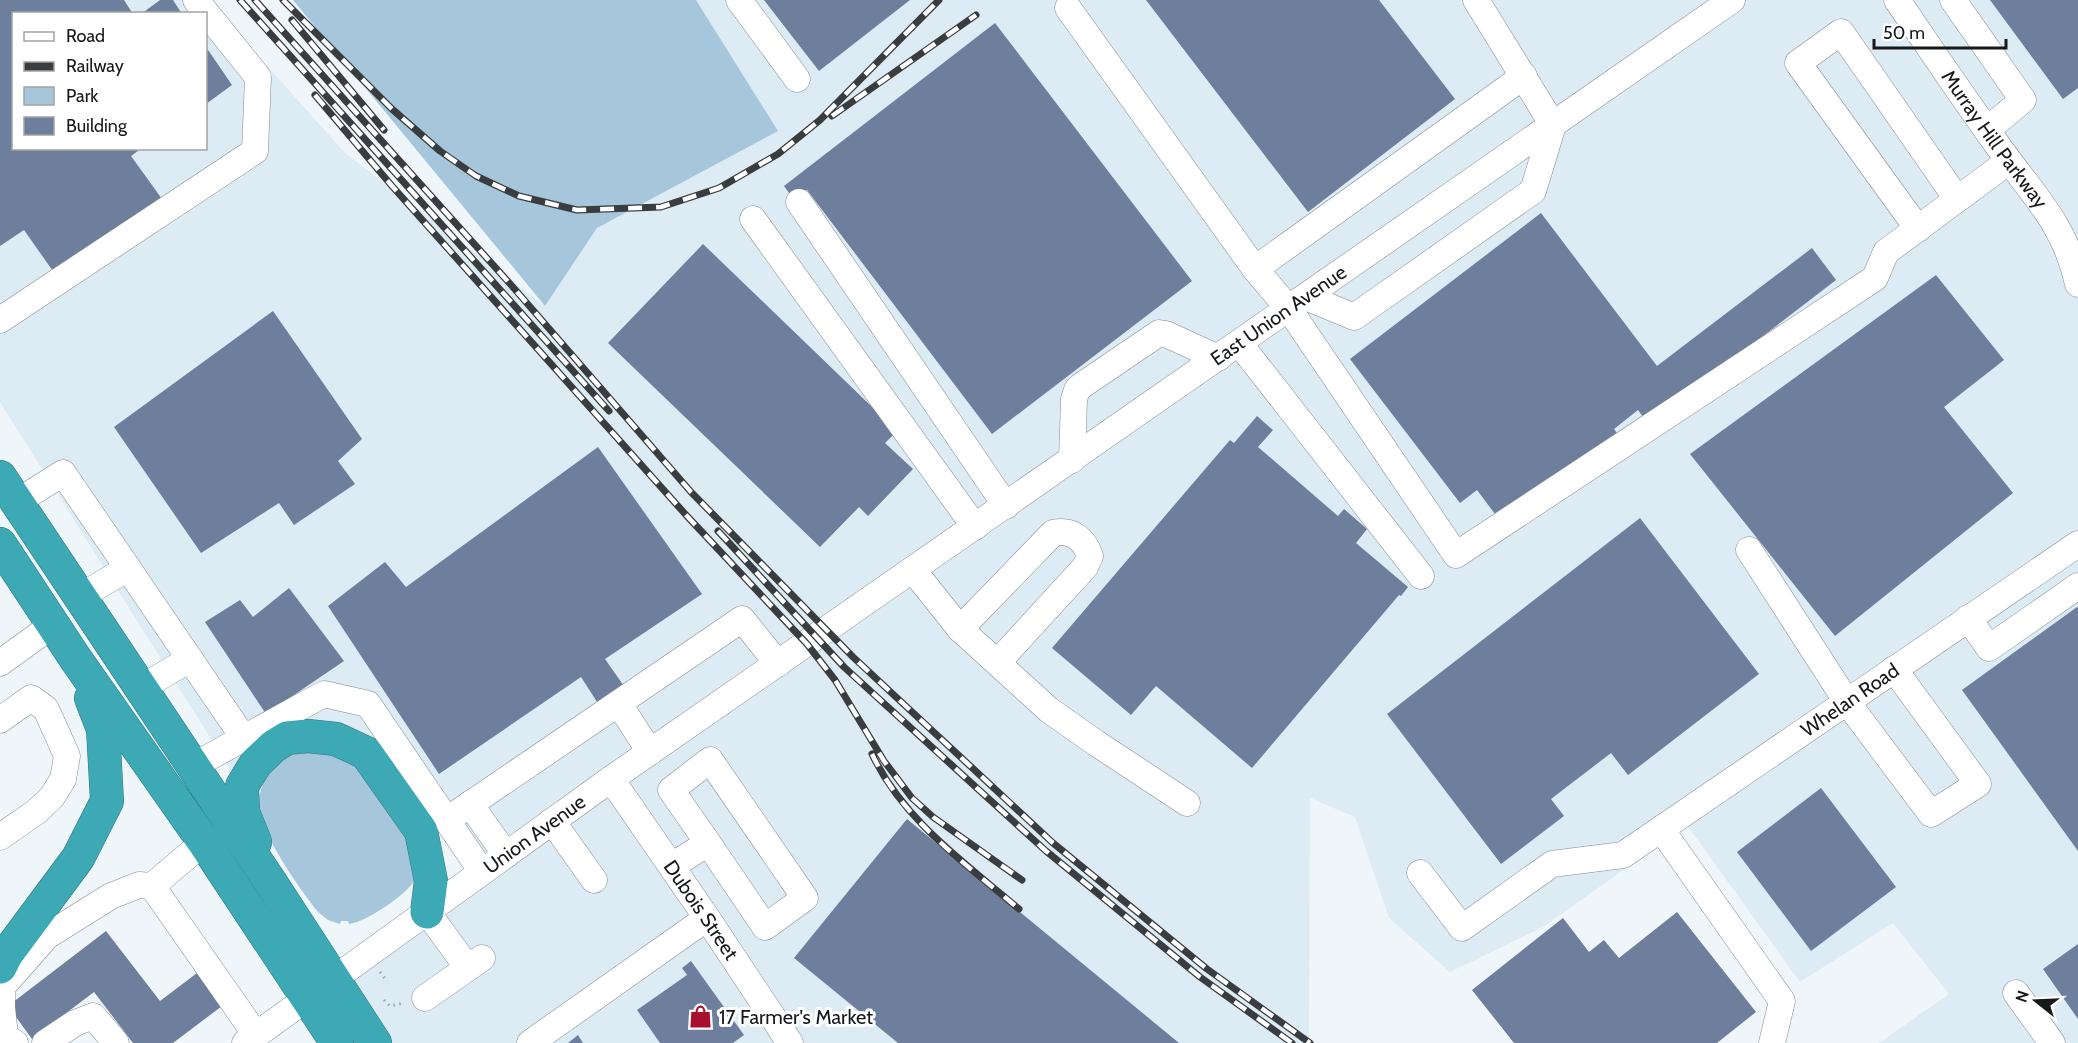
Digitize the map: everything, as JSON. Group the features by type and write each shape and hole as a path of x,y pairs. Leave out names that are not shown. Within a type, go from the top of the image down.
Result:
{"highway":[{"path":"8,489 375,1043"},
{"path":"0,544 75,657 204,842 337,1043"},
{"path":"0,967 6,955 78,858 107,801 104,729 75,657"},
{"path":"271,883 243,812 242,786 256,763 274,746 287,738 308,736 336,739 366,753 421,831 431,881 427,912"}],"street":[{"path":"196,0 206,12"},
{"path":"739,0 797,79"},
{"path":"1297,303 1353,317 1533,191 1553,125 1476,0"},
{"name":"East Union Avenue","path":"827,630 1732,0"},
{"name":"Murray Hill Parkway","path":"1897,0 2009,161 2044,206 2065,241 2078,284"},
{"path":"1953,0 2023,100 1987,130"},
{"path":"1068,8 1255,268 1297,303 1456,555 1875,278 1886,252 2009,161"},
{"path":"0,320 255,151 258,77 207,14"},
{"path":"1918,229 1798,63 1841,32 1958,199"},
{"path":"1255,268 1524,76"},
{"path":"799,202 1006,506"},
{"path":"753,219 975,527"},
{"path":"1072,460 1074,399 1081,386 1159,333 1228,351 1421,576"},
{"path":"8,489 63,473 243,737"},
{"path":"960,628 1053,533 1064,531 1073,533 1088,547 1090,556 1085,567 998,663"},
{"name":"Whelan Road","path":"1420,873 1462,928 1552,864 1623,855 2078,544"},
{"path":"1749,550 1847,702 1931,814 1978,784 1894,669"},
{"path":"80,597 128,568"},
{"path":"913,570 960,628 1049,710 1187,803"},
{"path":"1968,618 1989,648 2078,586"},
{"path":"447,820 742,619 778,664"},
{"path":"0,663 54,624"},
{"name":"Union Avenue","path":"250,1039 611,779 827,630"},
{"path":"141,688 190,659"},
{"path":"193,766 324,694 368,704 482,872"},
{"path":"0,720 31,698 46,709 67,756 63,779 52,796 36,812 0,837"},
{"path":"619,704 650,752"},
{"path":"710,760 805,898 765,927 708,843 671,790 710,760"},
{"name":"Dubois Street","path":"611,779 790,1043"},
{"path":"470,804 506,855"},
{"path":"552,821 594,880"},
{"path":"1661,829 1782,1001 1773,1043"},
{"path":"15,1043 5,1036 2,987 47,936 111,896 139,885 152,886 204,842"},
{"path":"672,866 708,843"},
{"path":"152,886 250,1039"},
{"path":"425,998 475,962 427,912"},
{"path":"530,1043 707,918"},
{"path":"2016,993 2052,1043"},
{"path":"45,1043 75,1023 93,1016 116,1043"}],"shaded area":[{"path":"0,0 208,0 345,153 545,306 597,228 777,131 696,0 2078,0 2078,1043 1879,1043 1949,994 1893,923 1800,982 1687,825 1543,927 1450,972 1389,918 1355,817 1310,798 1309,1043 381,1043 334,979 471,872 379,747 238,782 0,402"}],"green space":[{"path":"293,0 696,0 778,131 597,228 545,306"},
{"path":"302,749 349,755 414,840 415,880 395,900 356,922 349,924 348,921 341,921 340,924 328,920 318,912 283,862 261,819 259,802 266,777 280,760"}],"building":[{"path":"0,0 124,0 132,12 12,12 12,150 139,150 131,156 162,199 55,274 24,230 0,246"},
{"path":"160,0 173,0 181,12 144,12"},
{"path":"764,0 910,0 819,71"},
{"path":"1146,0 1379,0 1455,99 1308,212"},
{"path":"1990,0 2078,0 2078,88 2063,99"},
{"path":"995,23 1192,281 992,434 807,190 794,200 784,186"},
{"path":"207,48 232,85 207,103"},
{"path":"1541,213 1657,366 1812,248 1836,280 1648,424 1638,410 1614,429 1620,437 1504,526 1477,490 1460,503 1350,359"},
{"path":"703,244 897,431 885,443 913,469 868,516 859,507 820,547 608,343"},
{"path":"1936,275 2004,360 1944,407 2013,493 1835,636 1690,454"},
{"path":"273,311 362,439 338,461 355,484 294,525 279,503 201,553 114,427"},
{"path":"1257,416 1273,430 1258,447 1338,516 1344,509 1367,529 1356,543 1408,587 1252,768 1156,686 1131,715 1052,648 1230,440 1234,443"},
{"path":"598,447 702,594 605,659 626,689 601,708 581,677 439,774 328,606 385,562 406,587"},
{"path":"1640,518 1759,674 1628,775 1611,753 1551,799 1564,816 1501,864 1387,714"},
{"path":"289,588 344,661 266,714 205,622 240,600 253,617"},
{"path":"2078,608 2078,851 1962,690"},
{"path":"1821,788 1896,887 1811,951 1737,852"},
{"path":"907,819 1179,1043 898,1043 794,958"},
{"path":"1677,912 1756,1012 1717,1043 1514,1043 1472,990 1563,918 1589,952 1604,940 1619,958"},
{"path":"106,931 160,1001 197,973 222,1006 173,1043 133,1043 94,992 32,1039 8,1006"},
{"path":"2078,944 2078,1019 2043,969"},
{"path":"691,961 744,1035 733,1043 660,1043 637,1010 687,975 682,968"},
{"path":"578,1035 583,1043 568,1043"}],"railway":[{"path":"240,0 609,411"},
{"path":"255,0 512,286 691,492 853,657 1053,843 1207,969 1310,1043"},
{"path":"283,0 392,109 440,151 476,176 519,196 577,210 661,207 719,188 778,154 820,120 939,0"},
{"path":"832,116 976,15"},
{"path":"292,20 384,130"},
{"path":"315,95 392,186 686,515 807,644 835,680 884,761 912,798 933,817 1022,880"},
{"path":"718,531 844,667 1046,851 1200,977 1292,1043"},
{"path":"872,754 900,800 918,820 957,857 1019,909"}],"place":[{"name":"17 Farmer's Market","path":"701,1017"}]}
